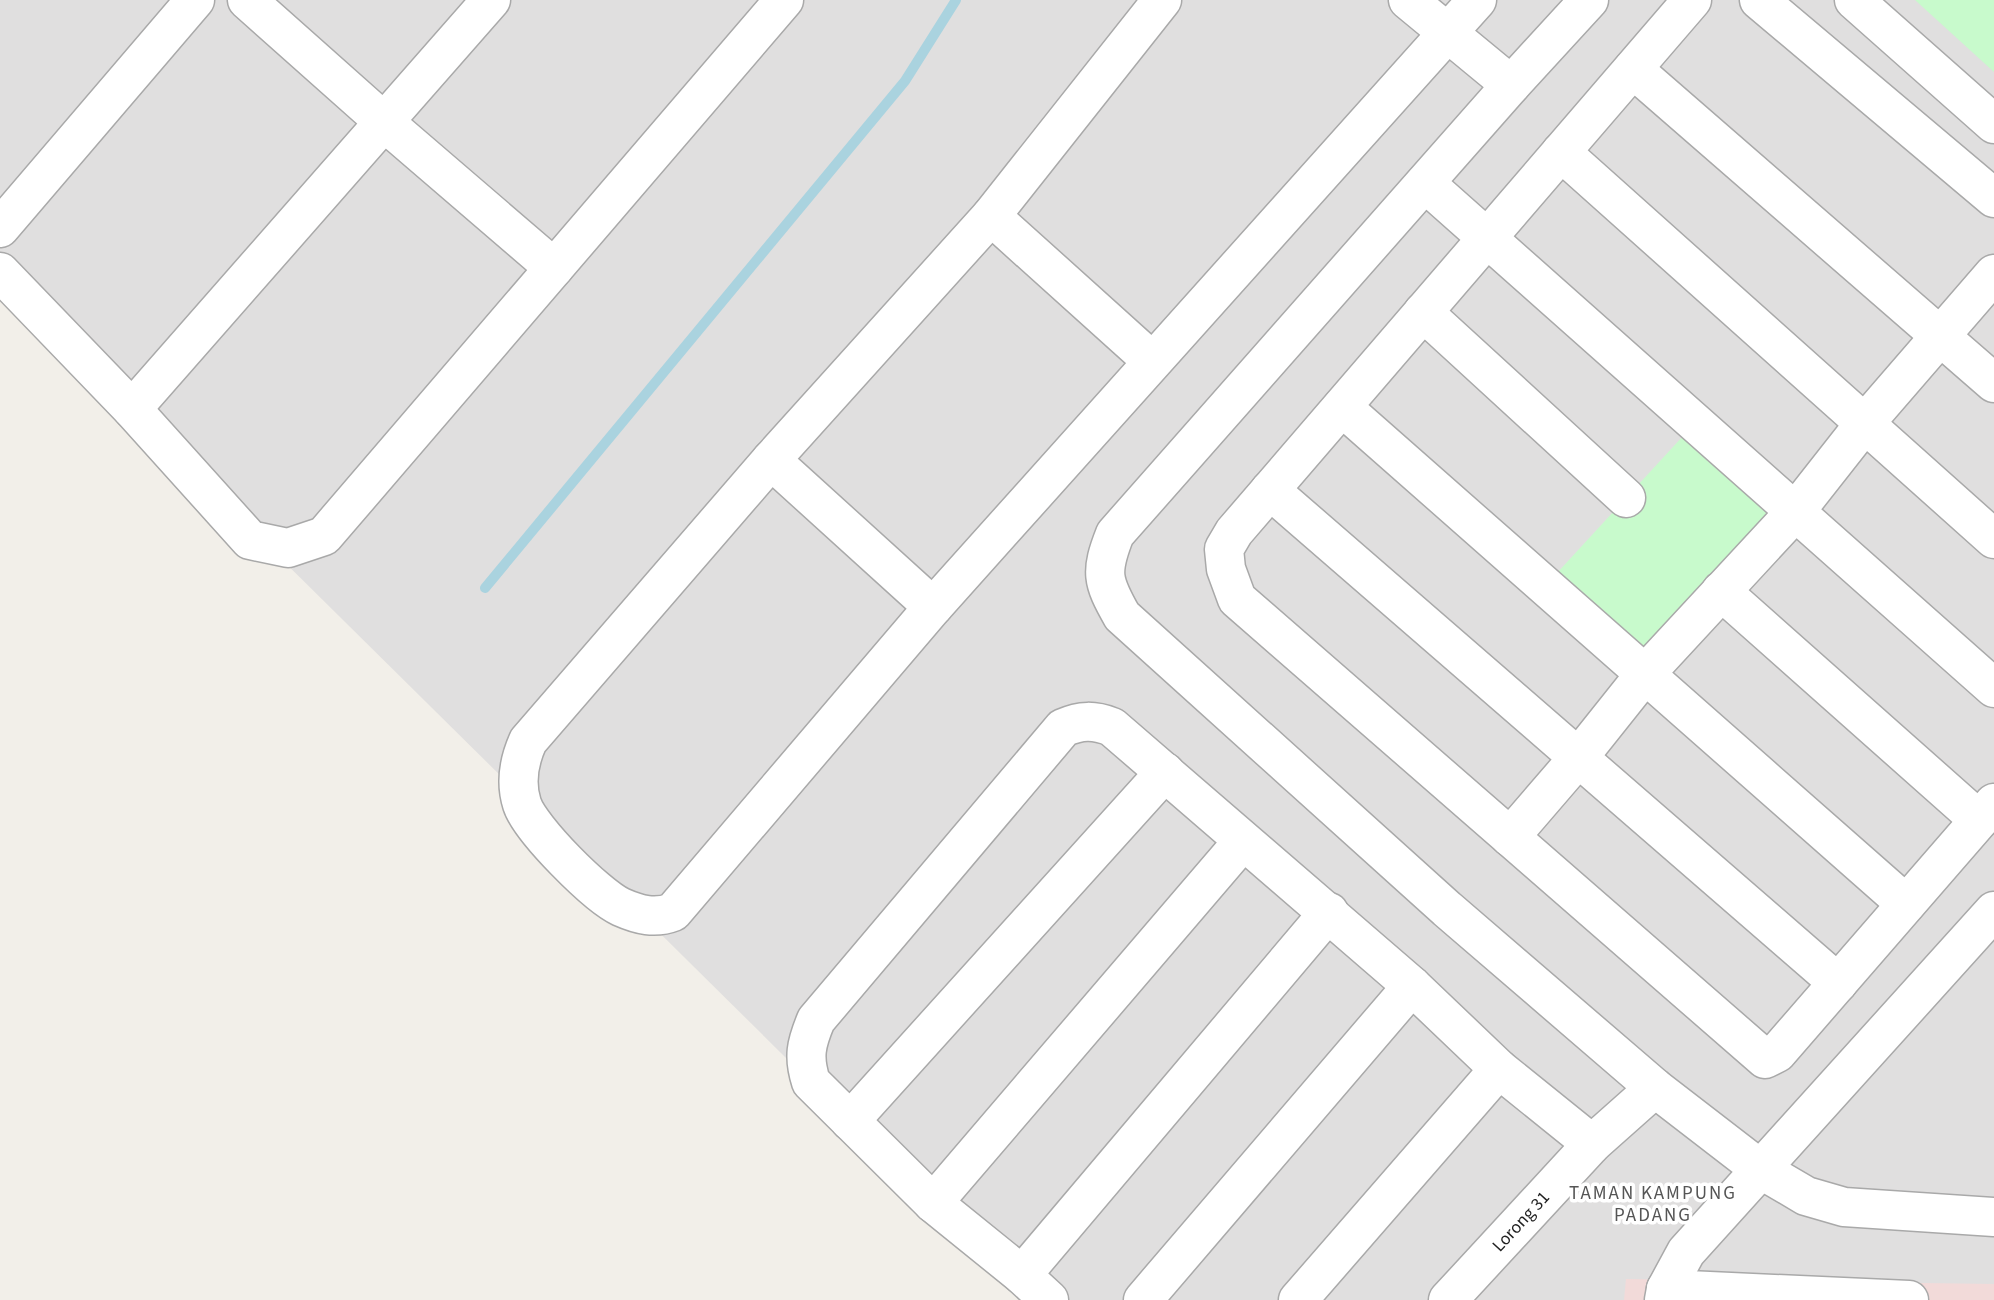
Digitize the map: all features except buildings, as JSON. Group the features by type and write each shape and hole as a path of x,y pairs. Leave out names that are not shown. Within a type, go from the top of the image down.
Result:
{"street":[{"path":"0,228 195,0"},
{"path":"247,0 554,268"},
{"path":"132,409 491,0"},
{"path":"1162,0 991,216 771,460 528,741 520,758 522,806 551,846 619,906 644,915 660,917 673,912 933,607 1477,0"},
{"path":"1408,0 1511,85"},
{"path":"1589,0 1115,534 1106,556 1104,573 1110,594 1122,616 1447,909 1655,1087 1760,1169 1806,1196 1844,1207 1994,1217"},
{"path":"1692,0 1234,532 1224,549 1226,569 1237,599 1765,1059 1777,1053 1987,811 1721,591"},
{"path":"1759,0 1994,198"},
{"path":"1854,0 1994,124"},
{"path":"0,272 132,409 250,540 288,548 324,536 554,268 770,5"},
{"path":"1633,69 1994,383"},
{"path":"1561,152 1994,539"},
{"path":"1425,183 1994,688"},
{"path":"991,216 1152,361"},
{"path":"1510,837 1645,674 1795,512 1865,423 1994,274"},
{"path":"1423,312 1626,498"},
{"path":"1342,407 1906,904"},
{"path":"771,460 933,607"},
{"path":"1270,490 1838,983"},
{"path":"1328,912 1035,1288 933,1203 811,1082 804,1063 808,1039 816,1020 1063,728 1087,721 1099,722 1112,727 1165,772 1243,841 1328,912 1412,986 1499,1069 1592,1144"},
{"path":"850,1121 1165,772"},
{"path":"933,1203 1243,841"},
{"path":"1909,1300 1665,1295 1686,1252 1994,911"},
{"path":"1143,1300 1412,986"},
{"path":"1298,1300 1499,1069"},
{"name":"Lorong 31","path":"1448,1300 1592,1144 1655,1087"}],"shaded area":[{"path":"0,0 1994,0 1994,1300 1031,1300 0,281"},
{"path":"1626,1279 1994,1284 1994,1300 1624,1300"}],"green space":[{"path":"1915,0 1994,0 1994,72"},
{"path":"1695,423 1795,512 1645,674 1545,586"}],"waterway":[{"path":"485,588 905,81 956,0"}],"district":[{"name":"TAMAN KAMPUNG PADANG","path":"1653,1204"}]}
